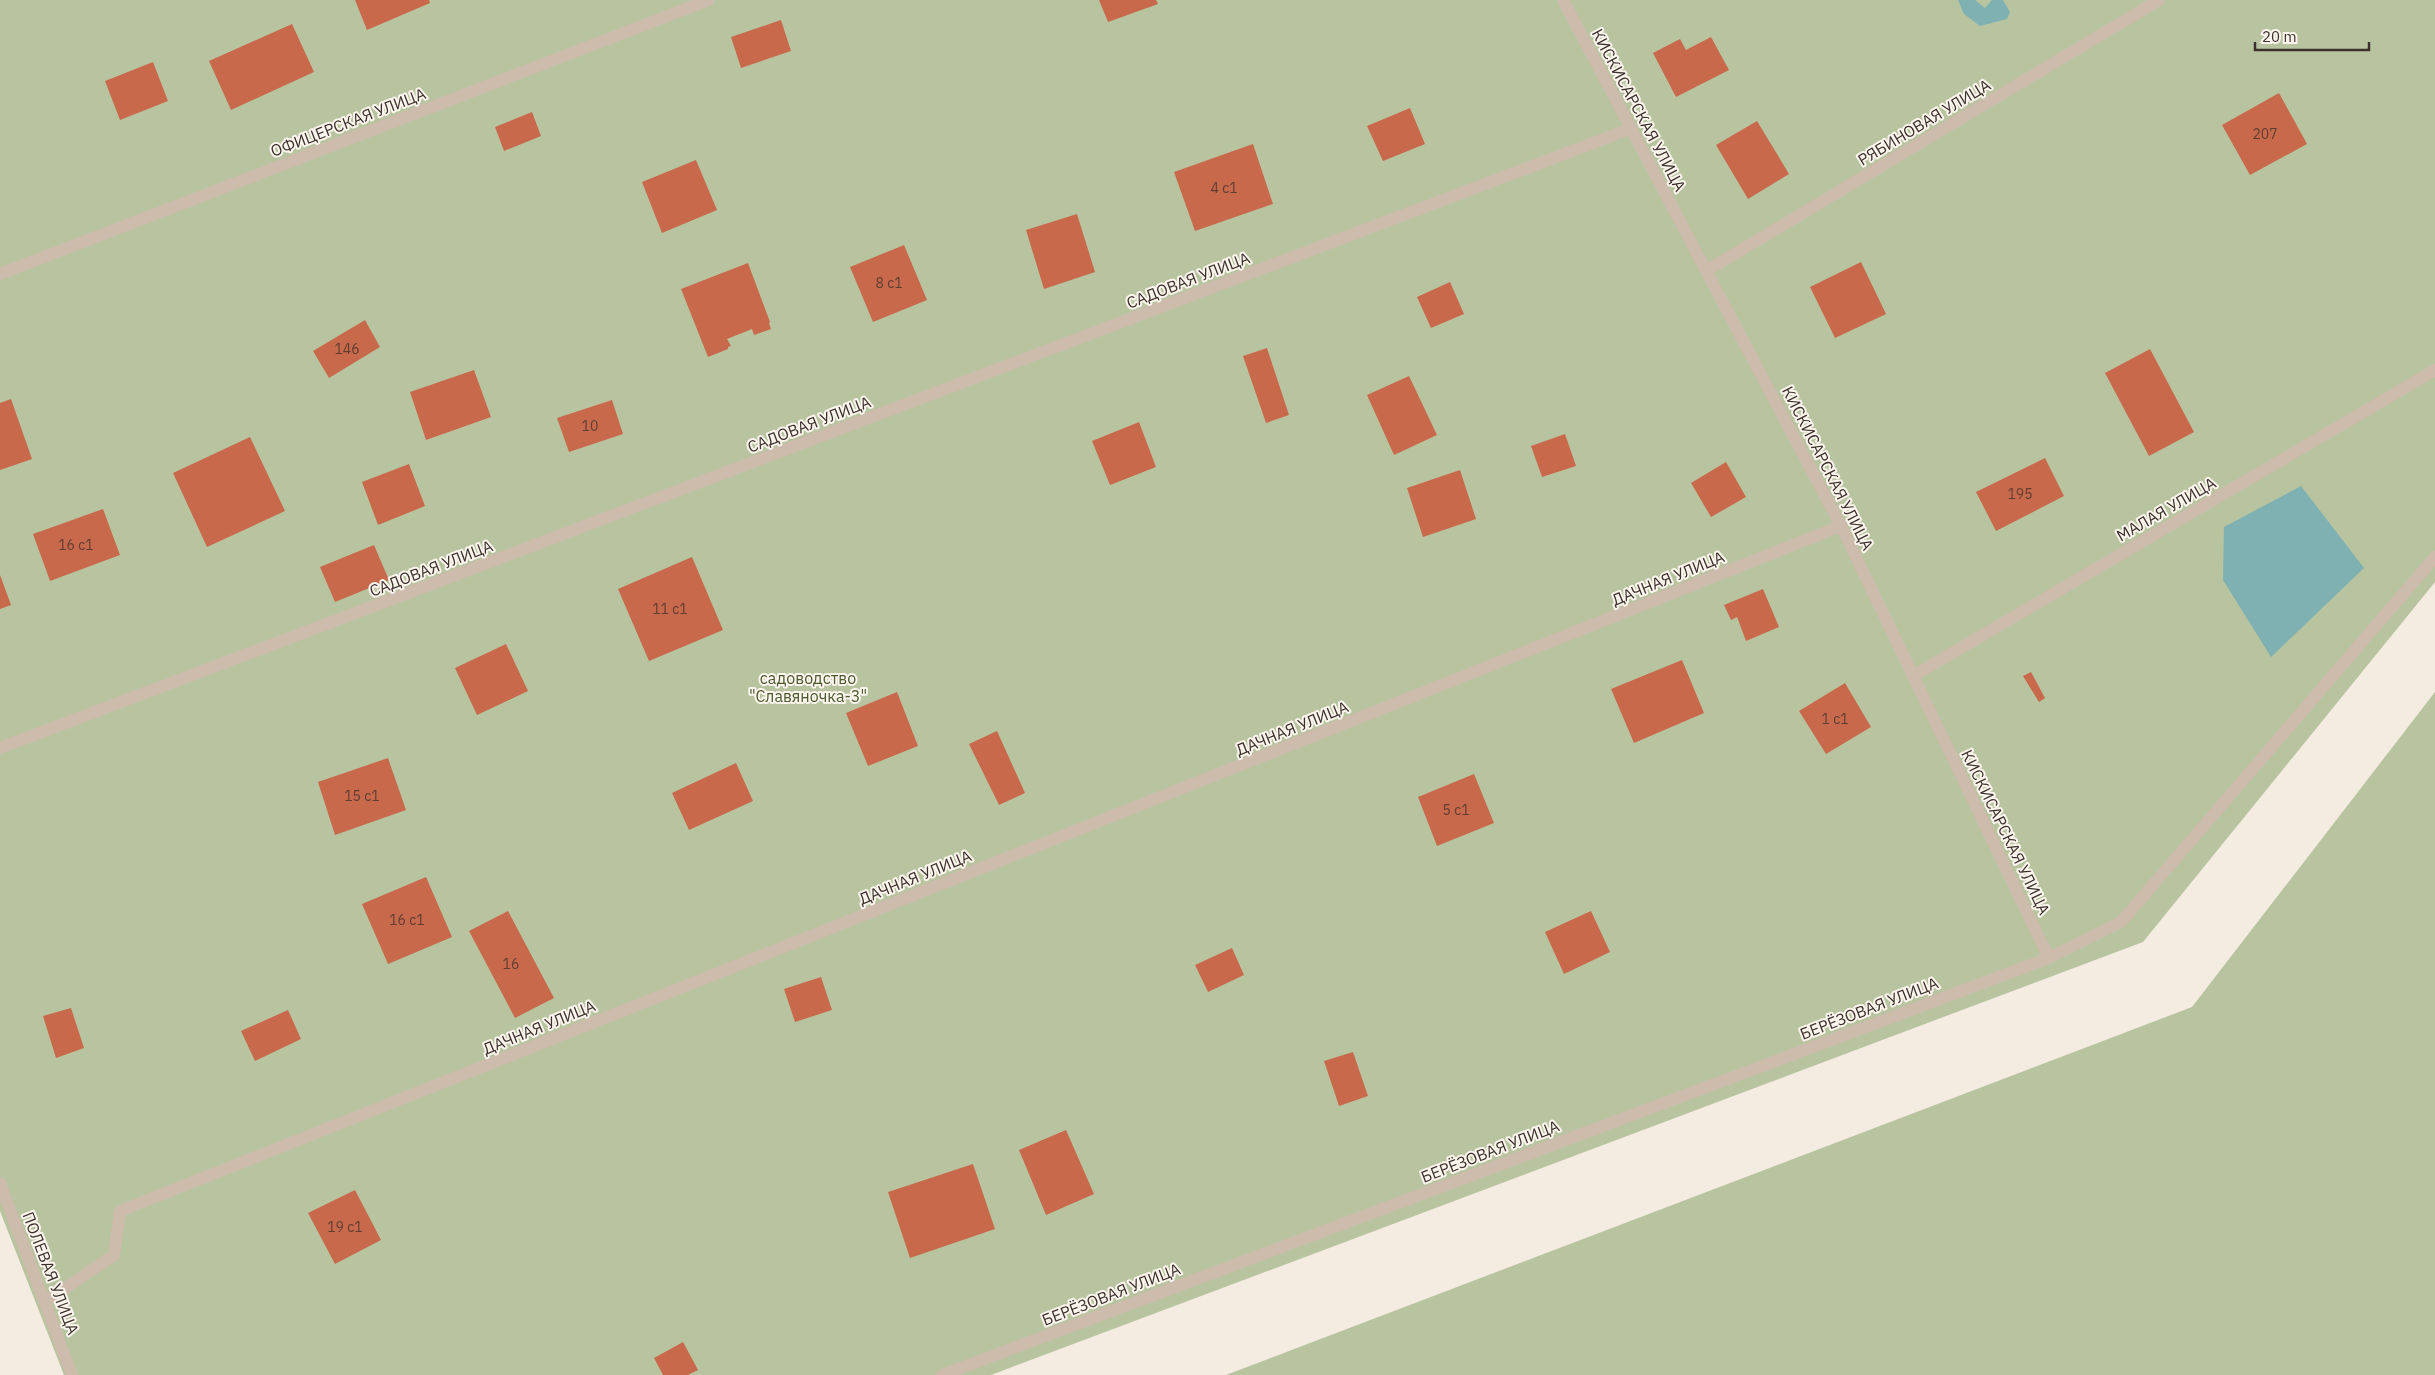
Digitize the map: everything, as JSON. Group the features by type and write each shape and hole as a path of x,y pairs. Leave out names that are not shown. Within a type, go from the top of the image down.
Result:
{"street":[{"name":"ОФИЦЕРСКАЯ УЛИЦА","path":"0,274 709,0"},
{"name":"КИСКИСАРСКАЯ УЛИЦА","path":"1563,0 1841,526 2049,958"},
{"name":"РЯБИНОВАЯ УЛИЦА","path":"1706,271 2159,0"},
{"name":"САДОВАЯ УЛИЦА","path":"0,748 1630,129"},
{"name":"МАЛАЯ УЛИЦА","path":"1913,676 2435,370"},
{"name":"ДАЧНАЯ УЛИЦА","path":"45,1302 114,1255 120,1211 1841,526"},
{"name":"БЕРЁЗОВАЯ УЛИЦА","path":"942,1375 2049,958 2121,922 2435,557"},
{"name":"ПОЛЕВАЯ УЛИЦА","path":"0,1183 72,1375"}],"green space":[{"name":"садоводство \"Славяночка-3\"","path":"0,0 2435,0 2435,582 2143,942 991,1375 64,1375 0,1211"},
{"path":"2435,692 2435,1375 1226,1375 2192,1007"}],"water":[{"path":"1958,0 1975,0 1985,8 1992,0 2003,0 2010,12 2007,19 1980,26 1964,14"},
{"path":"2301,486 2364,568 2271,657 2223,580 2224,527"}],"building":[{"path":"355,0 429,0 430,3 367,30"},
{"path":"1099,0 1156,0 1158,4 1108,22"},
{"path":"781,20 791,51 741,68 731,37"},
{"path":"292,24 314,72 231,110 209,61"},
{"path":"1711,37 1729,70 1676,97 1653,53 1680,39 1686,50"},
{"path":"153,62 168,101 120,120 105,81"},
{"path":"2279,93 2307,144 2250,175 2222,125"},
{"path":"1410,108 1425,144 1383,161 1367,126"},
{"path":"532,112 541,136 504,151 495,127"},
{"path":"1757,121 1789,174 1748,199 1716,145"},
{"path":"1253,144 1273,204 1195,231 1174,172"},
{"path":"696,160 717,210 662,233 642,182"},
{"path":"1077,214 1095,272 1044,289 1026,230"},
{"path":"904,245 927,300 873,322 850,267"},
{"path":"1861,262 1886,314 1835,338 1810,287"},
{"path":"748,263 771,329 754,335 752,329 727,339 731,346 728,349 708,357 681,289"},
{"path":"1450,282 1464,314 1431,328 1417,297"},
{"path":"365,320 380,347 329,378 313,351"},
{"path":"1267,348 1289,415 1266,423 1243,356"},
{"path":"2150,349 2194,432 2149,456 2105,373"},
{"path":"474,370 491,417 426,440 410,392"},
{"path":"1409,376 1437,435 1394,455 1367,395"},
{"path":"11,399 32,459 0,470 0,403"},
{"path":"612,400 623,434 569,452 557,418"},
{"path":"1139,422 1156,467 1110,485 1092,441"},
{"path":"1565,434 1576,466 1542,477 1531,446"},
{"path":"250,437 285,511 207,547 173,473"},
{"path":"2045,458 2064,496 1996,531 1976,492"},
{"path":"1726,462 1746,497 1711,517 1691,483"},
{"path":"409,464 425,506 378,525 362,482"},
{"path":"1460,470 1476,519 1423,537 1407,488"},
{"path":"103,509 120,555 50,581 33,534"},
{"path":"374,545 389,580 335,602 320,567"},
{"path":"692,557 723,630 649,661 618,589"},
{"path":"0,575 11,605 0,609"},
{"path":"1763,589 1779,627 1746,641 1737,617 1731,620 1724,605"},
{"path":"506,644 528,691 477,715 455,668"},
{"path":"1682,660 1704,713 1634,743 1611,689"},
{"path":"2031,672 2045,698 2039,702 2023,676"},
{"path":"1845,683 1871,727 1826,754 1799,711"},
{"path":"897,692 918,746 868,766 846,713"},
{"path":"997,731 1025,793 999,805 969,744"},
{"path":"388,758 406,810 335,835 318,782"},
{"path":"736,763 753,801 689,830 672,793"},
{"path":"1474,774 1494,823 1437,846 1418,797"},
{"path":"426,877 452,937 388,964 362,904"},
{"path":"508,911 554,998 515,1018 469,931"},
{"path":"1591,911 1610,952 1564,974 1545,932"},
{"path":"1232,948 1244,975 1208,992 1195,965"},
{"path":"821,977 832,1010 795,1022 784,989"},
{"path":"71,1008 84,1048 56,1058 43,1016"},
{"path":"288,1010 301,1039 255,1061 241,1031"},
{"path":"1353,1052 1368,1096 1339,1106 1324,1061"},
{"path":"1066,1130 1094,1194 1046,1215 1019,1150"},
{"path":"973,1164 995,1229 910,1258 888,1192"},
{"path":"355,1190 381,1240 335,1264 308,1213"},
{"path":"683,1342 698,1370 688,1375 663,1375 654,1358"}]}
